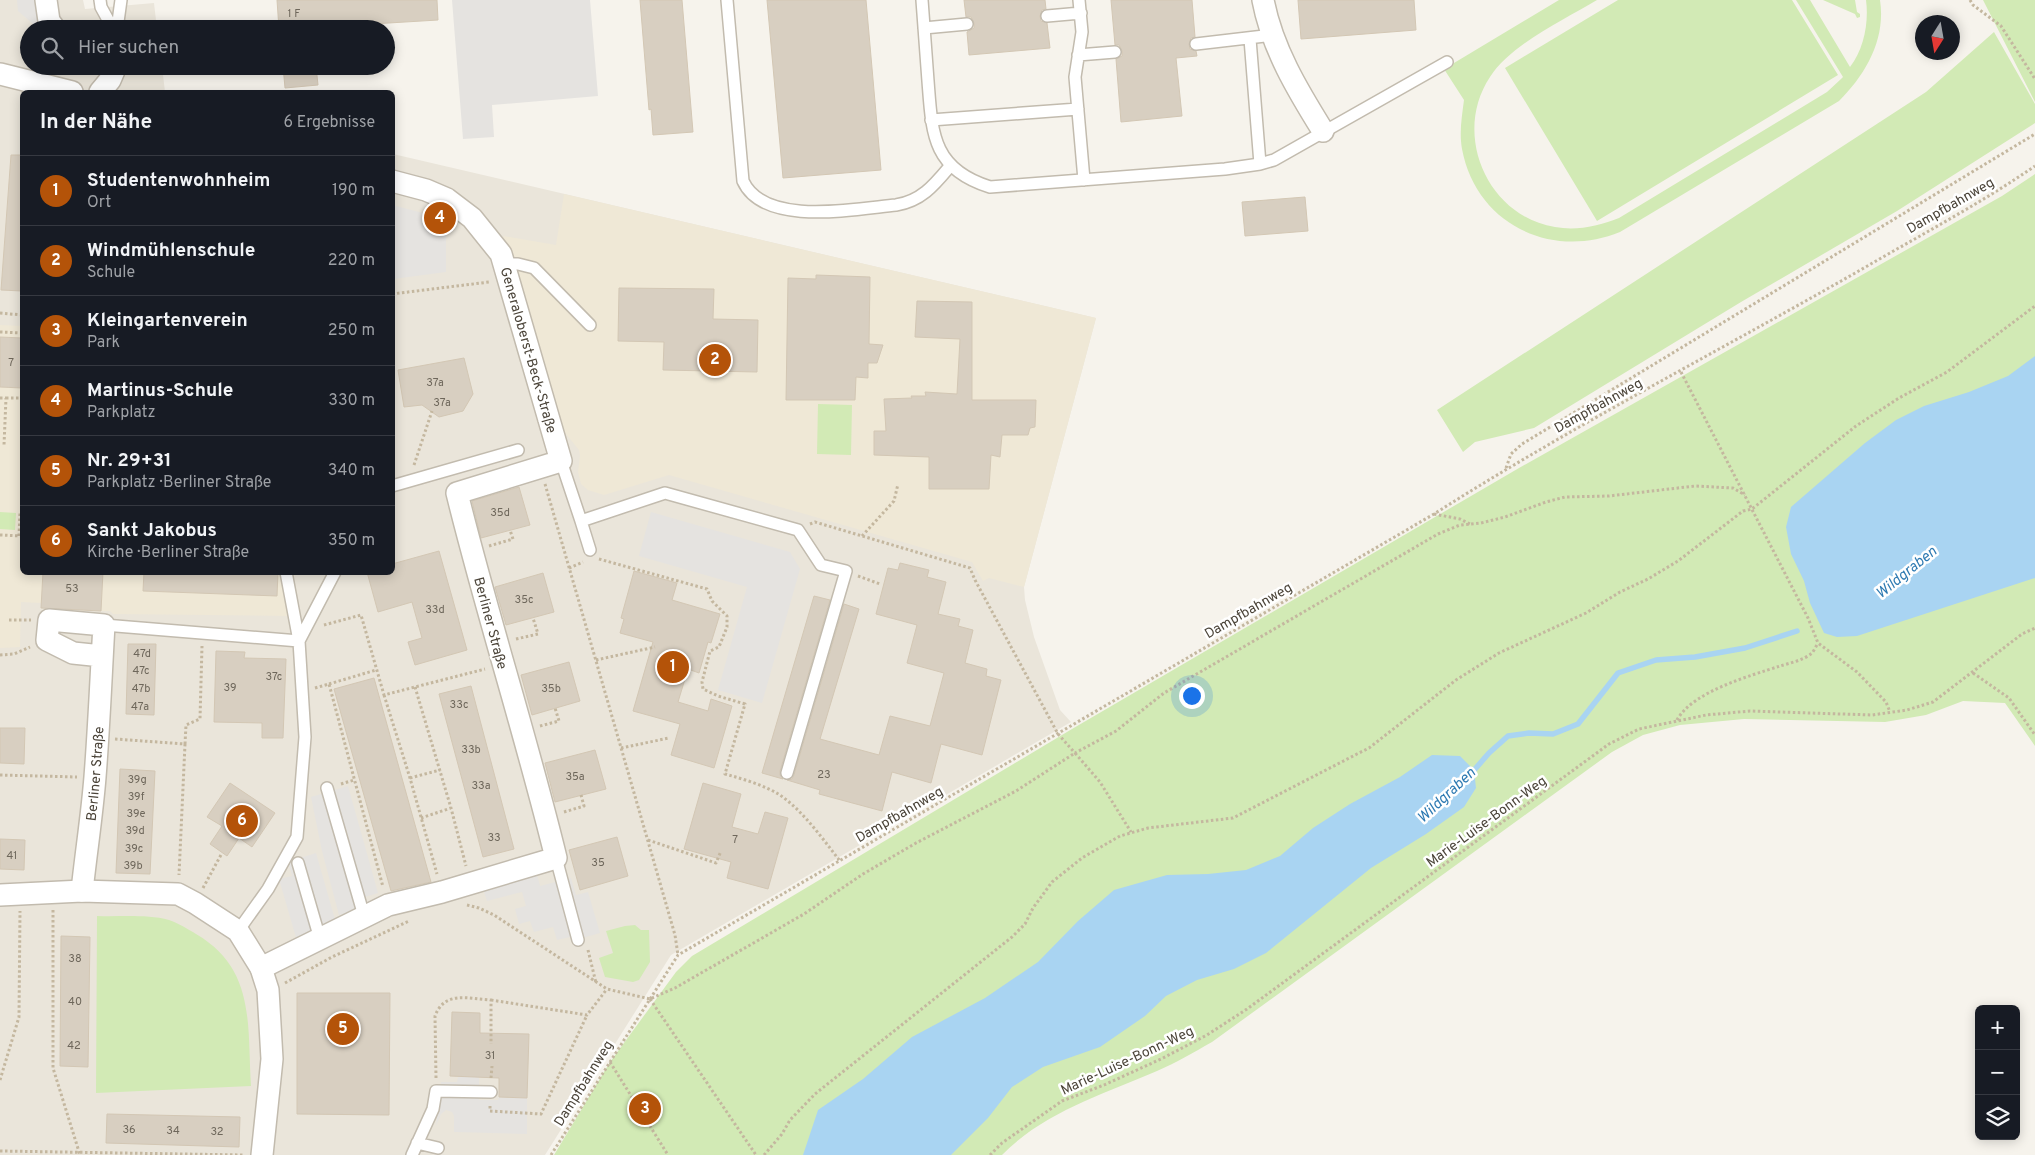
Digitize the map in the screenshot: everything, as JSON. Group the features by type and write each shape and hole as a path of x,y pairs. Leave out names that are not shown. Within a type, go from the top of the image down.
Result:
{"street":[{"path":"46,0 49,20"},
{"path":"1263,0 1273,35 1294,84 1323,132"},
{"path":"0,74 64,90"},
{"path":"102,90 112,75"},
{"name":"Generaloberst-Beck-Straße","path":"395,182 426,190 447,199 472,218 501,254 561,461"},
{"name":"Berliner Straße","path":"556,858 523,730 500,654 457,492 561,461"},
{"path":"102,656 73,653 47,640 48,620 104,625"},
{"name":"Berliner Straße","path":"82,891 95,778 104,625"},
{"path":"261,968 388,905 451,898 471,883 556,858"},
{"path":"10,894 82,891 187,898 238,931 261,968 268,990 272,1059 262,1155"}],"lane":[{"path":"100,0 101,7 108,20"},
{"path":"118,20 121,0"},
{"path":"727,0 743,181 755,197 767,203 810,212 896,206 907,204 920,198 951,165"},
{"path":"922,0 931,120 934,136 951,165 961,175 990,187 1260,164 1274,160 1447,62"},
{"path":"1080,0 1082,32 1075,77 1084,180"},
{"path":"1047,16 1081,13"},
{"path":"924,28 966,24"},
{"path":"1196,44 1273,35"},
{"path":"1250,39 1260,164"},
{"path":"1078,55 1115,52"},
{"path":"931,120 1078,109"},
{"path":"505,264 518,264 534,268 590,325"},
{"path":"395,485 518,450"},
{"path":"561,461 590,550"},
{"path":"581,521 665,493 798,530 821,564 846,572 787,773"},
{"path":"238,931 268,889 297,836 306,737 299,641 287,575"},
{"path":"299,641 334,575"},
{"path":"104,625 299,641"},
{"path":"327,788 364,916"},
{"name":"Berliner Straße","path":"556,858 582,941"},
{"path":"298,864 320,939"},
{"path":"412,1155 433,1109 436,1091 491,1092"},
{"path":"417,1143 438,1148"}],"path":[{"path":"1970,0 1973,5 2001,26 2035,79"},
{"path":"1506,468 1511,454 1522,444 2035,134"},
{"name":"Dampfbahnweg","path":"551,1155 678,956 1434,514 1506,468 1681,372 1998,191 2035,166"},
{"path":"395,294 490,281 492,289"},
{"path":"764,1155 782,1134 790,1120 814,1094 947,990 1025,924 1033,908 1052,882 1082,858 1120,836 1131,832 1176,823 1233,818 1369,748 1456,680 1499,653 1586,614 1620,592 1648,579 1678,561 1742,511 1752,509 1856,426 1899,398 1947,372 2035,306"},
{"path":"0,313 20,315"},
{"path":"0,332 20,333"},
{"path":"1681,372 1808,618 1818,643 1857,672 1886,702 1890,712"},
{"path":"0,398 20,398"},
{"path":"4,445 6,398"},
{"path":"409,482 432,411"},
{"path":"540,467 675,935 678,956"},
{"path":"862,536 894,501 898,484"},
{"path":"306,629 361,615 421,818 451,898 494,915 607,990 650,999 675,988 804,914 863,874 916,843 1016,791 1075,753 1116,731 1164,693 1421,544 1460,525 1505,517 1565,497 1609,496 1695,486 1733,488 1745,495"},
{"path":"1434,514 1460,519 1470,524"},
{"path":"798,530 815,522 970,568 1058,734 1100,782 1131,832"},
{"path":"472,552 513,539 510,530"},
{"path":"0,535 20,536"},
{"path":"590,550 593,558 706,589 712,601 727,616 727,627 719,647 710,651 702,682 703,689 718,696 745,704 726,774 778,794 799,811 840,861"},
{"path":"846,572 880,584"},
{"path":"384,695 415,687 500,654 538,634 533,618"},
{"name":"Marie-Luise-Bonn-Weg","path":"990,1155 1002,1143 1062,1101 1104,1085 1161,1059 1231,1020 1610,744 1639,729 1677,720 1750,711 1872,714 1908,710 1933,702 2022,634 2035,628"},
{"path":"187,898 186,725 200,719 203,632"},
{"path":"0,655 14,654 47,640"},
{"path":"1677,720 1681,712 1702,696 1738,680 1802,659 1813,653 1818,643"},
{"path":"596,660 655,647"},
{"path":"303,692 376,670"},
{"path":"1973,673 2009,698 2035,735"},
{"path":"329,684 388,905"},
{"path":"415,687 452,808 471,883"},
{"path":"523,730 558,720 555,708"},
{"path":"97,738 185,744"},
{"path":"621,748 669,738"},
{"path":"410,778 440,770"},
{"path":"0,775 95,778"},
{"path":"546,816 584,806 581,796"},
{"path":"421,818 452,808"},
{"path":"647,840 716,863 721,851"},
{"path":"187,898 222,853"},
{"path":"53,892 53,1068 80,1153"},
{"path":"0,1080 19,1018 10,894"},
{"path":"268,990 332,957 414,919"},
{"path":"582,941 596,983"},
{"path":"491,1092 490,1111 541,1114 587,1015 607,990"},
{"path":"436,1091 436,1016 438,1007 444,1001 451,998 491,1000 587,1015"},
{"path":"650,999 756,1155"},
{"path":"491,1000 491,1044"},
{"path":"610,1062 668,1155"},
{"path":"0,1151 248,1155"}],"shaded area":[{"path":"0,0 83,0 85,9 154,3 156,20 20,20 20,75 163,75 165,90 20,90 20,575 395,575 395,154 1096,318 1024,587 1025,600 1034,637 1060,710 1071,722 671,955 545,1155 0,1155"},
{"path":"17,0 39,0 41,20 28,20 18,11"},
{"path":"452,0 590,0 598,96 492,105 494,137 463,139"},
{"path":"564,194 1096,318 1024,587 989,578 983,581 972,562 669,475 604,495 588,490 581,484 578,472 579,450 562,429 503,236 556,245"},
{"path":"395,206 446,219 446,272 395,279"},
{"path":"0,325 20,326 20,575 294,575 297,612 293,616 113,614 110,611 41,608 41,603 21,602 20,647 0,648"},
{"path":"651,512 790,552 800,569 762,703 718,690 747,587 639,556"},
{"path":"348,786 378,893 365,897 368,907 339,915 322,851 311,797"},
{"path":"316,853 336,923 297,941 279,879 292,876 288,862"},
{"path":"537,875 540,886 571,878 576,895 588,892 600,933 571,941 570,937 557,940 553,927 534,932 530,921 519,924 515,909 526,906 522,892 487,901 483,889"},
{"path":"458,1077 479,1077 479,1100 498,1100 499,1097 527,1098 527,1134 454,1132 454,1116 452,1112 446,1110 441,1114 436,1126 441,1082 457,1082"}],"green space":[{"path":"1559,0 1597,0 1524,43 1499,65 1490,77 1479,99 1475,123 1476,147 1483,169 1495,190 1511,207 1531,220 1563,228 1587,227 1619,218 1827,92 1841,79 1843,77 1796,0 1810,0 1850,67 1862,44 1867,17 1866,0 1880,0 1881,14 1877,42 1872,55 1858,79 1839,101 1620,232 1594,240 1568,241 1543,238 1520,229 1500,216 1483,198 1470,175 1462,149 1461,130 1464,100 1444,69"},
{"path":"1618,0 1792,0 1838,75 1597,221 1505,68"},
{"path":"1823,0 1855,0 1860,17 1857,18 1855,14"},
{"path":"1983,0 2035,0 2035,102"},
{"path":"1994,32 2035,104 2035,123 1897,211 1741,302 1534,428 1475,442 1463,452 1437,410 1926,92"},
{"path":"2035,174 2035,746 2005,703 1963,701 1926,715 1885,722 1744,719 1680,725 1643,735 1612,752 1212,1042 1164,1068 1096,1096 1056,1116 1036,1127 1002,1155 554,1155 610,1062 676,972 692,956 1072,729 1519,468 2002,196"},
{"path":"818,404 852,405 851,455 817,454"},
{"path":"0,512 16,513 15,530 0,529"},
{"path":"97,916 142,916 169,920 190,930 215,948 229,964 239,981 244,1000 248,1020 251,1086 96,1093"},
{"path":"635,925 641,930 649,930 650,962 639,980 633,982 605,977 599,958 613,953 606,931"}],"water":[{"path":"2035,356 2035,578 1857,636 1837,637 1824,633 1810,603 1804,581 1791,554 1786,527 1791,507 1865,443 1896,420 1924,406 1969,392 2008,376"},
{"path":"1432,755 1460,756 1474,770 1476,788 1464,807 1426,834 1371,868 1266,953 1234,969 1197,980 1166,996 1145,1016 1100,1047 1043,1067 1012,1087 988,1118 951,1155 803,1155 818,1110 863,1079 912,1037 985,998 1038,962 1078,921 1114,890 1167,875 1208,874 1246,870 1280,856 1313,828 1350,804 1400,777"}],"building":[{"path":"277,0 437,0 438,20 395,23 395,20 278,20"},
{"path":"640,0 682,0 693,132 653,135 651,109 649,110"},
{"path":"767,0 866,0 881,170 783,178"},
{"path":"964,0 1045,0 1046,9 1042,10 1040,16 1041,21 1047,23 1050,48 969,55 967,32 974,28 974,23 971,17 966,17"},
{"path":"1111,0 1192,0 1195,37 1191,38 1189,44 1190,49 1196,51 1197,56 1176,58 1182,116 1121,122 1116,59 1122,56 1122,51 1119,45 1115,45"},
{"path":"1298,0 1414,0 1416,30 1301,39"},
{"path":"284,75 317,75 318,85 285,88"},
{"path":"11,155 20,155 20,291 1,290"},
{"path":"1305,197 1308,231 1245,236 1242,202"},
{"path":"816,275 870,277 869,344 883,345 877,363 868,363 868,378 856,377 855,400 786,400 788,278 816,279"},
{"path":"619,288 714,289 713,319 758,320 757,372 663,370 664,342 618,341"},
{"path":"917,301 972,302 972,400 1036,400 1035,427 1030,428 1028,435 1002,435 1000,457 991,455 989,489 929,489 929,457 874,455 874,431 886,431 884,399 926,396 925,392 957,394 960,339 915,337"},
{"path":"0,337 20,338 20,388 0,387"},
{"path":"464,358 473,394 463,411 439,417 422,405 404,407 398,370"},
{"path":"519,487 530,525 481,538 472,501"},
{"path":"439,551 467,650 415,665 408,642 422,638 412,602 378,612 368,575 395,575 395,563"},
{"path":"900,563 929,570 927,577 946,582 938,614 960,619 958,626 973,630 965,663 987,669 986,676 1001,680 982,755 941,744 931,783 892,772 882,811 819,794 820,790 787,780 792,779 794,775 844,604 859,609 820,739 879,755 890,716 930,726 944,673 907,663 917,625 876,614 888,568 898,570"},
{"path":"634,571 677,583 672,600 720,614 711,643 708,642 699,673 688,669 678,702 708,711 711,699 732,706 714,768 671,755 680,724 633,711 653,642 620,633 624,619 621,618"},
{"path":"543,573 554,612 506,625 495,587"},
{"path":"43,575 103,575 101,611 41,608"},
{"path":"144,575 278,575 277,596 143,591"},
{"path":"814,596 830,600 780,771 783,779 762,773"},
{"path":"128,644 156,644 154,715 126,714"},
{"path":"216,651 245,652 244,658 286,659 283,738 262,738 262,723 214,722"},
{"path":"569,662 580,701 532,715 521,675"},
{"path":"374,678 431,882 391,891 334,689"},
{"path":"471,686 514,849 483,857 439,694"},
{"path":"0,728 25,728 24,764 0,763"},
{"path":"595,750 606,789 555,802 545,763"},
{"path":"120,769 155,771 150,874 116,873"},
{"path":"230,783 275,813 252,847 239,838 227,856 210,844 222,826 207,817"},
{"path":"703,783 741,794 732,827 758,834 765,812 788,818 768,889 727,878 731,862 684,849"},
{"path":"617,837 628,876 580,890 569,850"},
{"path":"0,839 25,840 24,870 0,869"},
{"path":"61,936 90,937 88,1067 60,1066"},
{"path":"297,993 390,993 389,1115 297,1114"},
{"path":"452,1012 480,1013 480,1033 529,1034 527,1098 499,1097 499,1078 450,1076"},
{"path":"107,1114 240,1117 239,1147 106,1143"}],"waterway":[{"name":"Wildgraben","path":"1469,776 1489,753 1508,736 1529,733 1553,734 1578,724 1618,673 1656,660 1695,657 1745,648 1797,631"}],"place":[{"name":"Martinus-Schule","path":"440,218"},
{"name":"Windmühlenschule","path":"715,360"},
{"name":"Studentenwohnheim","path":"673,667"},
{"name":"Sankt Jakobus","path":"242,821"},
{"name":"Nr. 29+31","path":"343,1029"},
{"name":"Kleingartenverein","path":"645,1109"}]}
